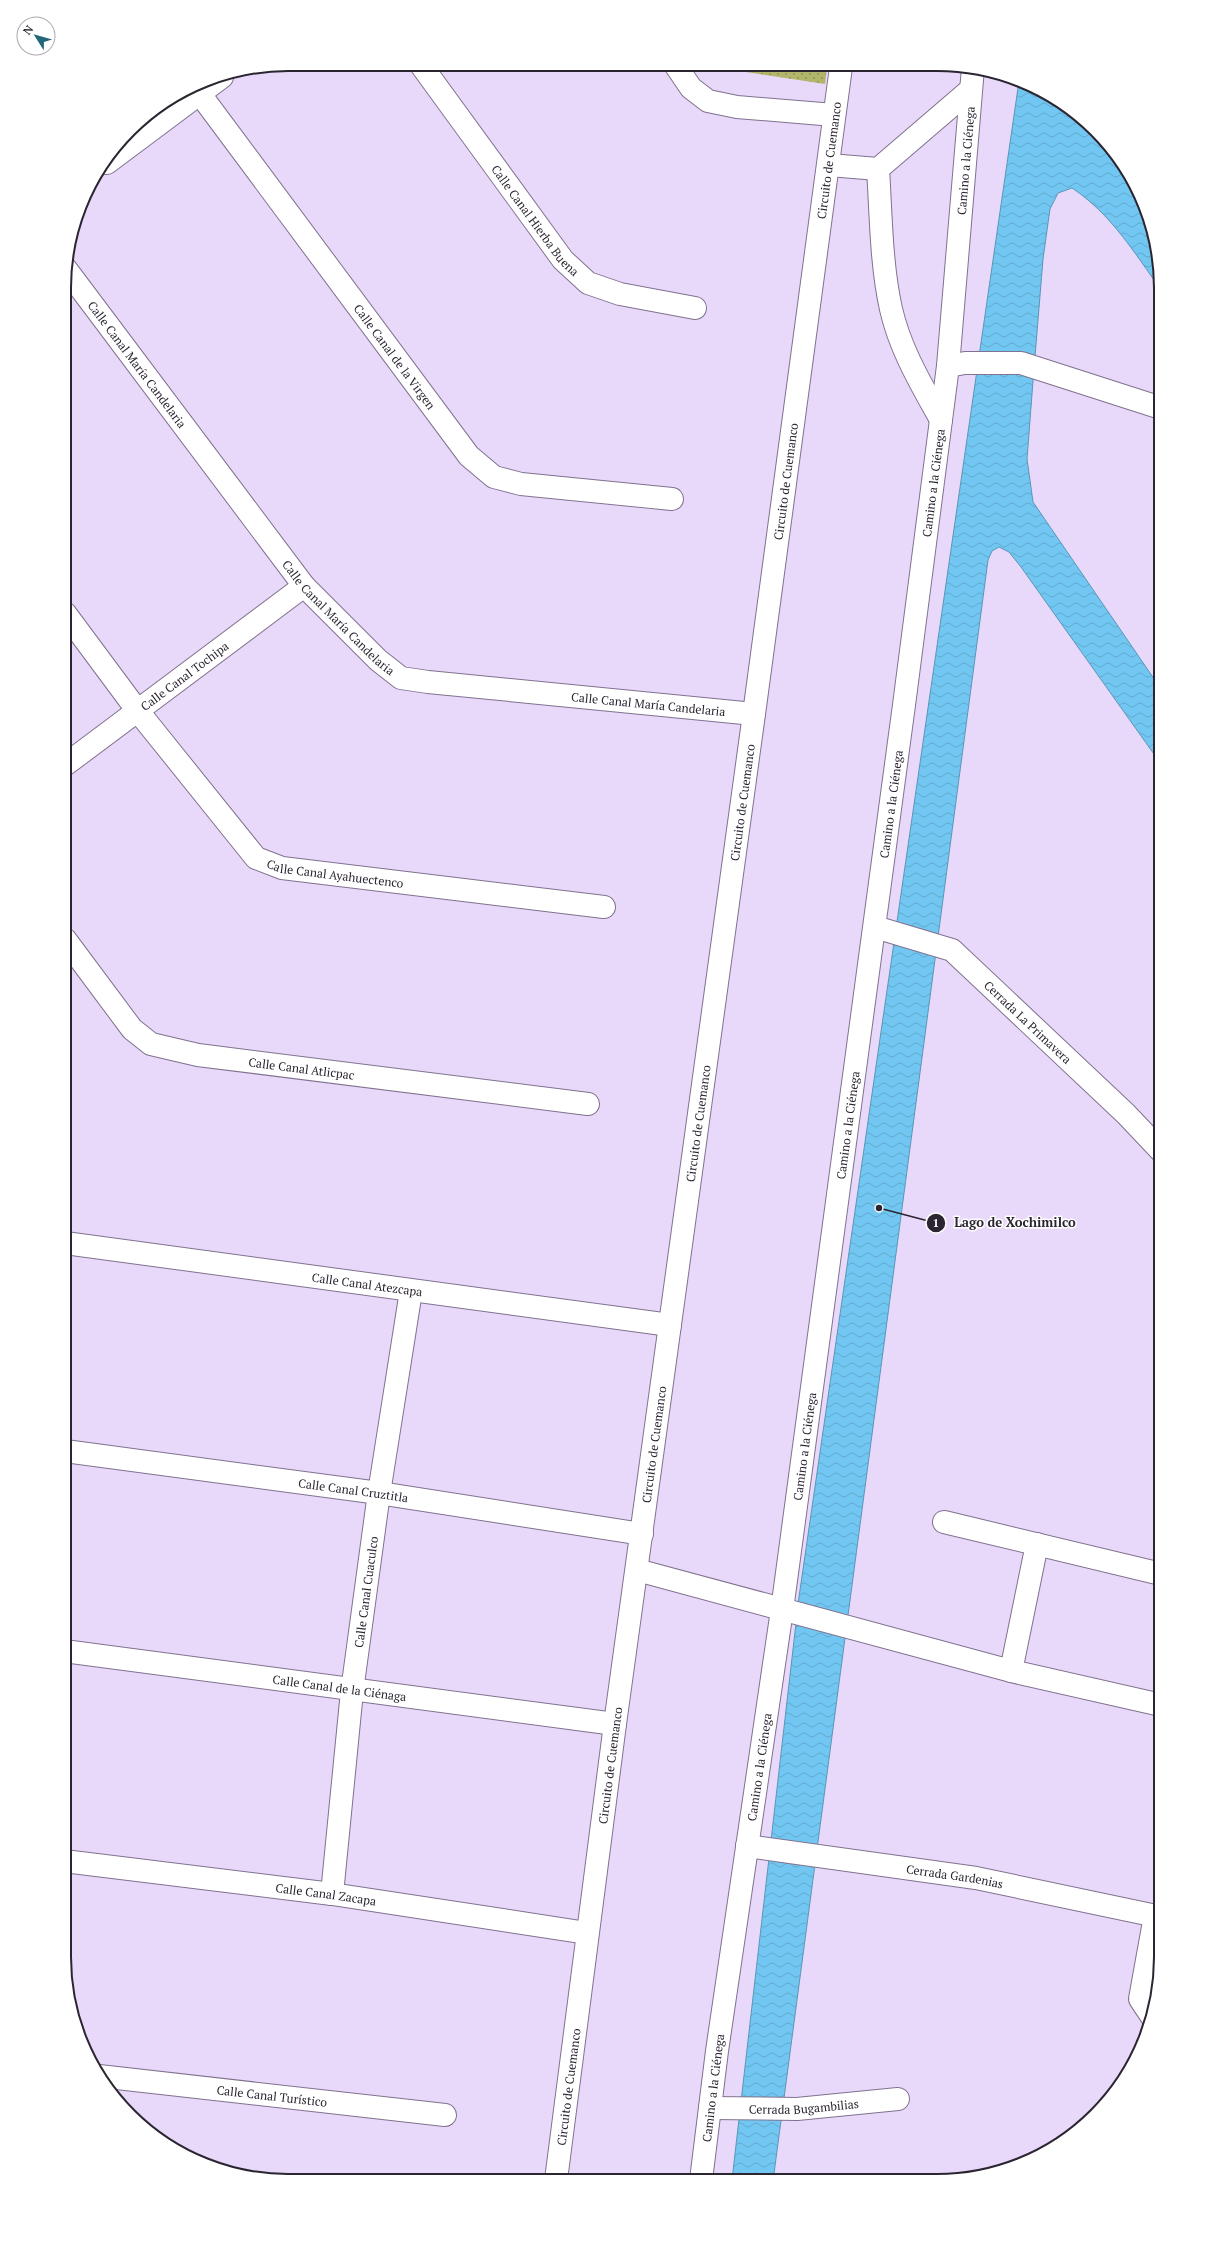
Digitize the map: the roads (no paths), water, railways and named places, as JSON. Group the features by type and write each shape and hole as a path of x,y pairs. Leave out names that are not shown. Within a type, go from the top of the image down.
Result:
{"street":[{"name":"Calle Canal Hierba Buena","path":"425,71 563,260 588,283 620,294 695,308"},
{"path":"679,71 691,88 708,101 737,107 834,116"},
{"name":"Circuito de Cuemanco","path":"557,2174 614,1724 642,1534 829,165 840,71"},
{"name":"Camino a la Ciénega","path":"703,2174 720,2109 717,2051 788,1612 878,927 941,420 956,365 970,90 972,74"},
{"path":"829,165 878,169 970,90"},
{"name":"Calle Canal de la Virgen","path":"197,91 469,456 494,477 521,484 672,499"},
{"path":"117,155 193,93"},
{"path":"878,169 882,241 891,309 911,365 941,420"},
{"name":"Calle Canal María Candelaria","path":"71,276 304,586 378,660 401,678 428,682 754,714"},
{"path":"956,365 1021,363 1154,406"},
{"name":"Calle Canal Tochipa","path":"71,760 304,586"},
{"name":"Calle Canal Ayahuectenco","path":"71,620 137,710 256,858 282,868 604,907"},
{"name":"Cerrada La Primavera","path":"878,927 952,950 1126,1114 1154,1144"},
{"name":"Calle Canal Atlicpac","path":"71,947 132,1029 151,1044 198,1055 588,1104"},
{"name":"Calle Canal Atezcapa","path":"71,1244 670,1325"},
{"name":"Calle Canal Cuaculco","path":"332,1894 352,1691 379,1493 412,1291"},
{"name":"Calle Canal Cruztitla","path":"71,1452 379,1493 642,1534"},
{"path":"944,1522 1154,1572"},
{"path":"1011,1671 1037,1544"},
{"path":"637,1570 1011,1671 1154,1703"},
{"name":"Calle Canal de la Ciénaga","path":"71,1652 352,1691 614,1724"},
{"name":"Cerrada Gardenias","path":"749,1846 976,1878 1154,1915"},
{"name":"Calle Canal Zacapa","path":"71,1862 332,1894 587,1933"},
{"path":"1148,2010 1140,1999 1154,1934"},
{"name":"Calle Canal Turístico","path":"107,2077 445,2115"},
{"name":"Cerrada Bugambilias","path":"720,2109 797,2109 898,2100"}],"water":[{"path":"1018,86 1046,100 1091,134 1117,167 1132,192 1143,218 1150,245 1154,280 1121,234 1086,198 1072,188 1058,193 1050,209 1043,259 1027,459 1033,502 1154,679 1154,754 1021,567 1009,552 999,547 992,551 988,560 774,2174 733,2174 799,1597"}],"place":[{"name":"Lago de Xochimilco","path":"879,1208"}]}
